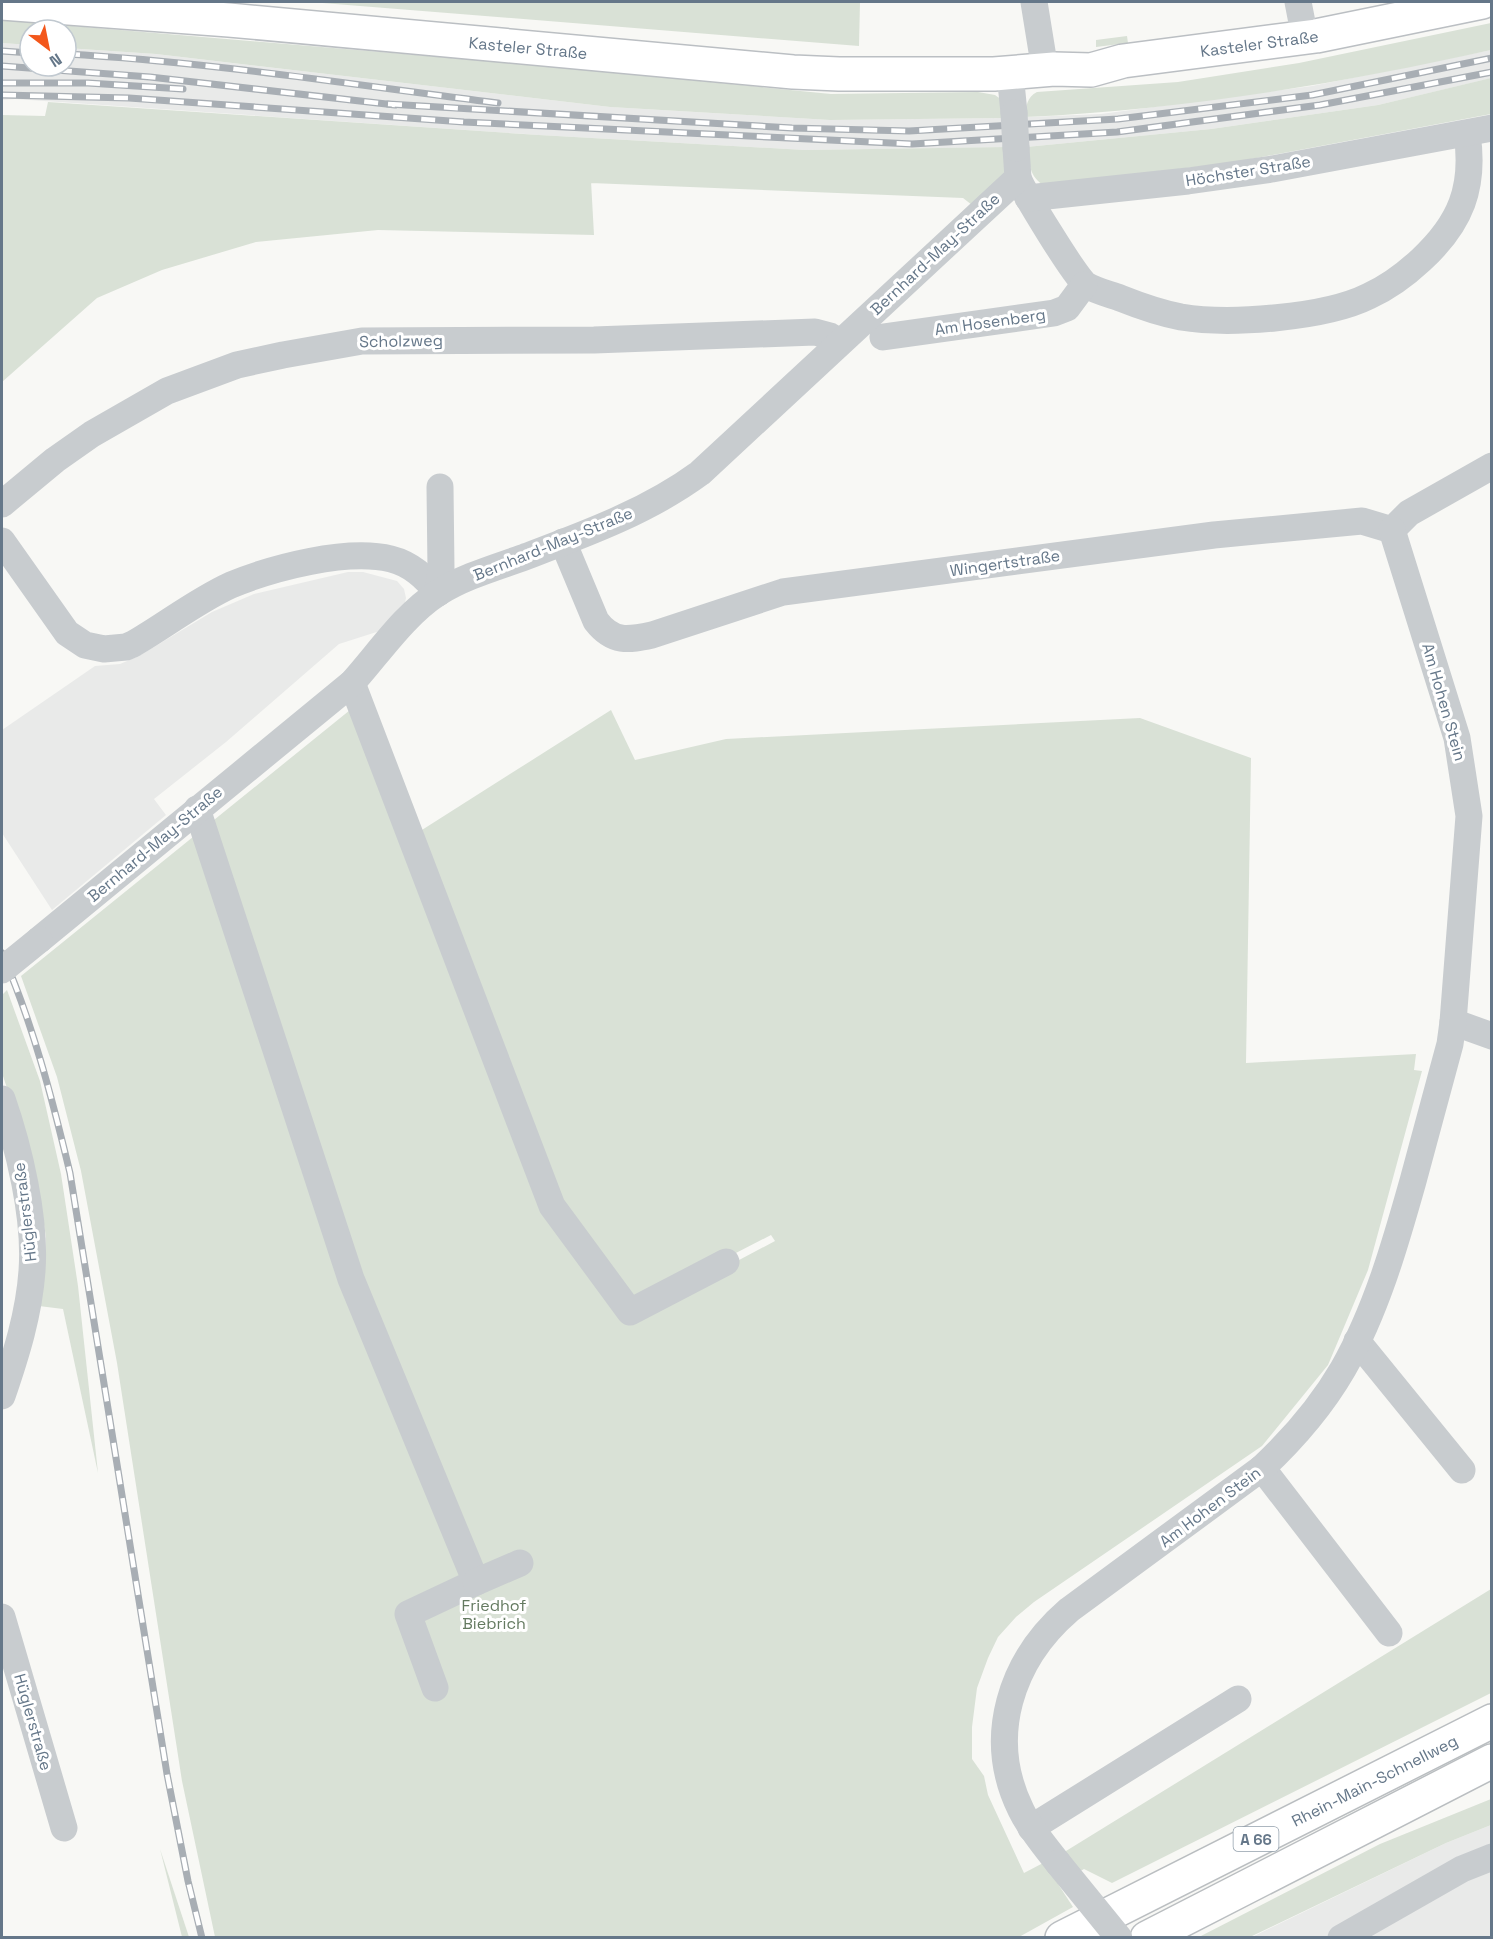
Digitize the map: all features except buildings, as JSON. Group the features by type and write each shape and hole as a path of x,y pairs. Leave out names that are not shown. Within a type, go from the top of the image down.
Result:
{"main road":[{"name":"Kasteler Straße","path":"1395,20 1448,2"},
{"name":"Kasteler Straße","path":"2,3 229,20 793,72 938,75 1091,70 1123,61 1305,38 1482,2"},
{"path":"1422,1756 1491,1711"},
{"name":"Rhein-Main-Schnellweg","path":"1062,1938 1491,1721"},
{"name":"A 66","path":"1147,1938 1491,1761"},
{"path":"1398,1807 1491,1777"}],"street":[{"path":"1034,2 1049,70"},
{"path":"1298,2 1305,38"},
{"path":"1010,73 1016,148 1023,188 1084,285"},
{"name":"Höchster Straße","path":"1023,188 1188,181 1479,131 1470,162 1464,200 1456,218 1443,237 1409,271 1369,297 1347,305 1268,319 1204,319 1182,317 1146,308 1084,285"},
{"name":"Bernhard-May-Straße","path":"2,970 352,683 400,628 438,593 459,581 563,542 650,505 692,479 840,342 1023,188"},
{"name":"Am Hosenberg","path":"883,337 1053,313 1067,308 1084,285"},
{"name":"Scholzweg","path":"2,504 55,460 167,391 237,365 283,355 362,341 594,340 815,332 830,336 840,342"},
{"path":"1392,530 1409,513 1491,466"},
{"path":"438,593 441,569 440,487"},
{"name":"Wingertstraße","path":"563,542 596,621 612,636 631,640 783,592 1225,534 1362,521 1392,530"},
{"name":"Am Hohen Stein","path":"1119,1938 1031,1828 1020,1809 1012,1788 1005,1744 1005,1722 1016,1679 1026,1659 1053,1624 1262,1468 1313,1414 1342,1370 1380,1288 1398,1232 1450,1044 1480,817 1392,530"},
{"path":"2,541 67,633 85,645 104,649 133,644 191,606 230,586 274,570 321,560 359,555 391,559 418,571 438,593"},
{"path":"352,683 552,1206 630,1312 726,1262"},
{"path":"197,809 351,1279 476,1582"},
{"path":"1454,1022 1491,1036"},
{"name":"Hüglerstraße","path":"2,1098 21,1167 32,1239 32,1270 25,1322 2,1396"},
{"path":"1357,1341 1462,1470"},
{"path":"1262,1468 1389,1633"},
{"path":"435,1688 408,1614 520,1563"},
{"name":"Hüglerstraße","path":"2,1617 64,1828"},
{"path":"1031,1828 1238,1699"},
{"path":"1341,1938 1462,1869 1491,1857"}],"shaded area":[{"path":"2,43 18,44 18,78 78,78 78,49 156,54 610,107 830,120 1005,118 1101,114 1312,86 1491,50 1492,78 1378,105 1211,129 1026,147 805,150 539,135 15,99 2,100"},
{"path":"348,572 363,572 397,581 404,589 406,598 404,607 386,629 339,644 226,742 154,799 166,815 52,910 2,833 2,730 95,666 120,664 139,656 212,612 254,594"},
{"path":"1491,1825 1491,1937 1250,1938 1446,1843"}],"green space":[{"path":"310,2 860,2 859,46"},
{"path":"2,20 18,21 18,44 2,43"},
{"path":"1491,23 1491,50 1376,74 1201,102 1084,114 1025,117 1029,99 1037,92 1178,82 1299,63"},
{"path":"78,26 558,67 831,94 978,92 995,95 1002,100 1005,118 830,120 610,107 156,54 78,49"},
{"path":"1127,36 1128,43 1096,47 1096,40"},
{"path":"1491,78 1491,114 1235,162 1045,186 1033,174 1026,147 1211,129 1378,105"},
{"path":"48,102 539,135 805,150 1006,147 1018,178 981,212 963,198 591,183 594,235 378,230 256,242 162,270 97,298 2,382 2,115 45,116"},
{"name":"Friedhof Biebrich","path":"355,706 549,1208 628,1319 775,1241 771,1235 631,1307 557,1203 414,835 611,710 635,760 726,739 1140,718 1251,758 1246,1063 1416,1054 1414,1070 1422,1071 1368,1270 1328,1365 1262,1446 1034,1602 998,1637 977,1688 972,1727 972,1759 984,1776 988,1795 1024,1873 1066,1851 1491,1589 1491,1693 1112,1883 1084,1869 1058,1884 1073,1907 1019,1937 215,1937 182,1781 117,1363 81,1171 57,1077 21,976"},
{"path":"7,990 40,1081 61,1174 78,1286 98,1473 63,1309 39,1306 46,1237 40,1199 28,1151 2,1073 2,995"},
{"path":"1491,1799 1491,1825 1446,1843 1250,1937 1199,1937 1380,1844"},
{"path":"160,1849 189,1937 182,1937"}],"railway":[{"path":"2,51 18,52"},
{"path":"78,55 228,68 498,103"},
{"path":"388,104 792,128 909,131 1118,119 1312,95 1492,58"},
{"path":"2,66 150,77 395,105"},
{"path":"2,95 129,98 464,122 912,144 1117,132 1320,105 1492,72"},
{"path":"2,83 88,83 183,89"},
{"path":"2,953 32,1034 49,1089 70,1173 167,1774 202,1938"}]}
